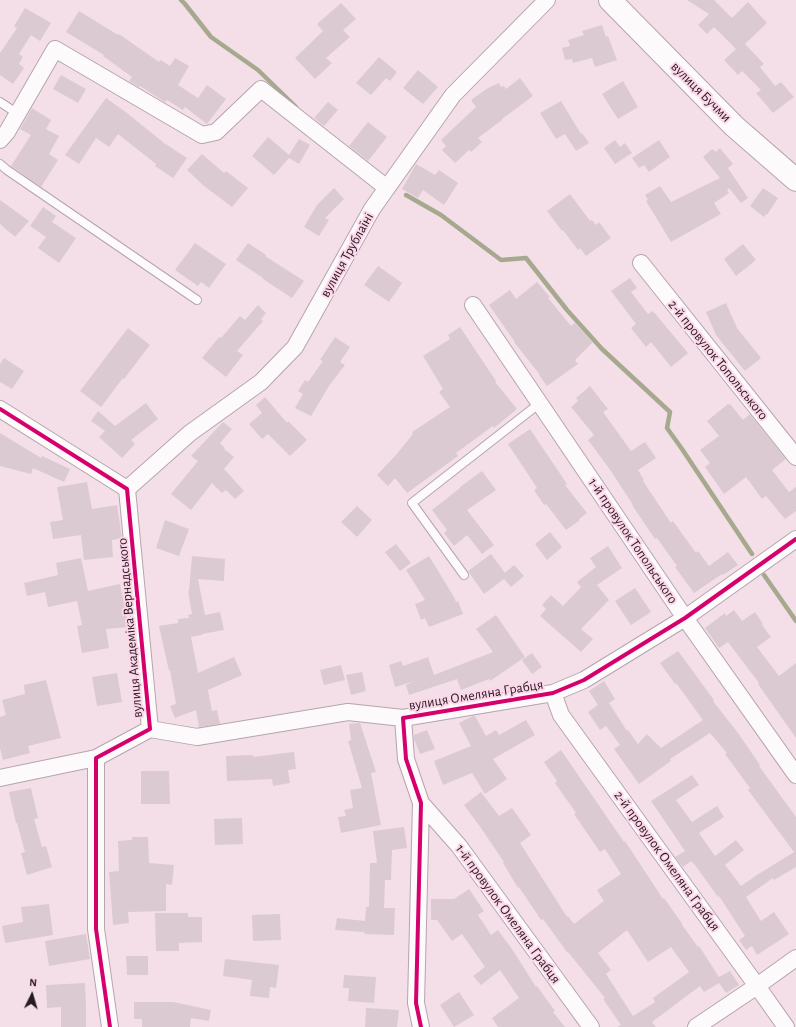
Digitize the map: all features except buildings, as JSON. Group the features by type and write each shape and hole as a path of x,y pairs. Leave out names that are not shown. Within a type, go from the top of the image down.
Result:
{"street":[{"name":"вулиця Трублаїні","path":"127,489 190,433 261,382 295,347 372,209 453,95 547,0"},
{"name":"вулиця Бучми","path":"610,0 734,126 796,180"},
{"path":"0,140 7,132 18,114 55,49 202,134 216,132 261,88 387,188"},
{"name":"2-й провулок Топольського","path":"641,263 796,457"},
{"name":"1-й провулок Топольського","path":"473,306 685,618 796,775"},
{"path":"0,409 127,489"},
{"name":"вулиця Академіка Вернадського","path":"0,778 96,758 150,729 127,489"},
{"name":"вулиця Омеляна Грабця","path":"421,1027 416,1003 421,802 406,759 403,718 553,693 584,680 685,618 796,539"},
{"name":"2-й провулок Омеляна Грабця","path":"553,693 561,715 786,1027"},
{"path":"150,729 197,737 348,712 403,718"},
{"path":"96,758 96,929 110,1027"},
{"name":"1-й провулок Омеляна Грабця","path":"421,802 458,846 591,1027"},
{"path":"696,1027 796,958"}],"lane":[{"path":"0,102 18,114"},
{"path":"0,164 197,300"},
{"path":"464,575 412,503 540,403"}],"waterway":[{"path":"181,0 211,37 258,70 296,107"},
{"path":"406,195 441,215 501,260 526,258 567,310 602,349 670,412 667,428 752,554"},
{"path":"764,575 796,621"}],"cycle path":[{"path":"0,409 127,489 150,729 96,758 96,929 110,1027"},
{"path":"421,1027 416,1003 421,803 406,759 403,718 553,693 584,680 685,618 796,539"}]}
